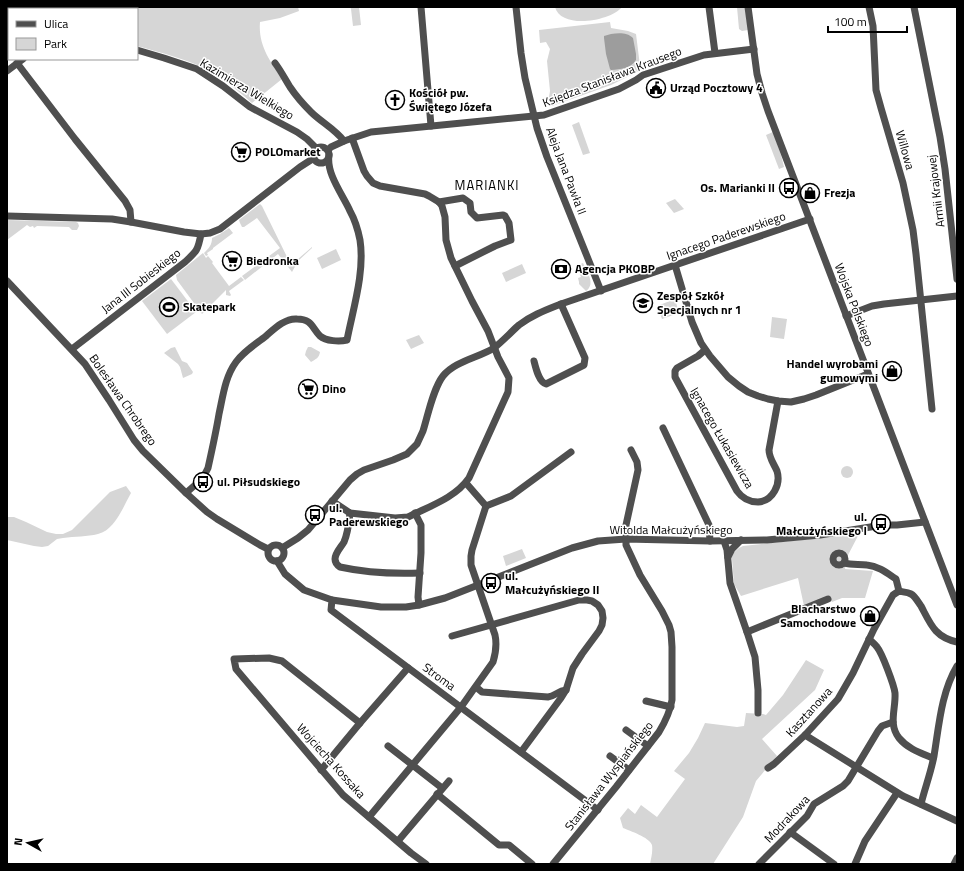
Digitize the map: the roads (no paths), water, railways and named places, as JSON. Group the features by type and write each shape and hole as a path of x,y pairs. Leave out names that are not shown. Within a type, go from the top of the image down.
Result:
{"street":[{"path":"421,7 431,126"},
{"name":"Aleja Jana Pawła II","path":"516,7 524,72 534,117 547,157 601,291"},
{"path":"709,7 714,53"},
{"name":"Wojska Polskiego","path":"748,7 762,93 957,605"},
{"name":"Willowa","path":"869,7 873,26 876,90 903,183 912,225 932,408"},
{"name":"Armii Krajowej","path":"914,7 940,137 957,280"},
{"name":"Księdza Stanisława Krausego","path":"328,153 332,147 344,140 371,132 544,115 612,91 636,80 643,75 704,55 754,49"},
{"name":"Kazimierza Wielkiego","path":"138,50 197,70 223,86 250,107 308,139 317,149"},
{"path":"7,71 20,61 79,143 125,201 130,210 131,222"},
{"path":"275,63 282,72 291,89 307,108 344,140"},
{"path":"332,501 350,513 395,518 408,517 450,496 466,483 474,469 508,392 509,378 450,254 446,240 444,212 439,202 425,194 384,187 373,183 364,171 352,138"},
{"path":"186,493 203,478 208,468 228,375 236,361 244,353 277,327 295,318 306,320 311,323 324,339 336,341 347,340 360,271 360,239 353,218 328,164 328,153 326,148 321,147 317,149 314,153 314,158"},
{"path":"314,158 318,162 323,162 327,160 328,153"},
{"path":"7,216 112,219 184,232 201,234 210,233 220,228 314,158"},
{"path":"323,162 333,177"},
{"path":"439,202 463,198 470,203 471,212 477,218 503,215 509,223 511,240 495,246 455,266"},
{"name":"Ignacego Paderewskiego","path":"282,548 308,530 347,483 357,474 364,470 401,457 412,449 420,438 437,387 444,375 459,364 494,348 526,320 540,312 560,304 810,219"},
{"name":"Jana III Sobieskiego","path":"72,349 185,262 197,251 201,234"},
{"path":"675,265 698,337 705,350 728,377 739,386 758,396 778,401 791,402 816,395 868,374"},
{"name":"Bolesława Chrobrego","path":"7,281 90,370 134,440 143,451 207,512 268,549"},
{"path":"846,316 872,306 957,296"},
{"path":"534,361 536,370 542,382 546,384 584,365 585,358 560,304"},
{"name":"Ignacego Łukasiewicza","path":"705,350 698,356 677,368 675,371 675,377 737,491 742,497 753,502 761,502 769,499 774,493 777,484 777,471 770,457 769,450 778,401"},
{"path":"663,428 709,525 710,541"},
{"path":"626,539 626,525 638,470 637,462 631,450"},
{"path":"369,817 462,707 493,662 496,654 496,640 471,565 470,556 486,506 510,496 571,452"},
{"path":"466,483 486,506"},
{"path":"350,513 344,543 335,557 337,565 340,567 372,573 420,573"},
{"path":"415,513 421,525 419,605"},
{"name":"Witolda Małcużyńskiego","path":"332,600 380,607 406,607 419,605 445,598 582,545 598,541 626,539 710,541 768,540 925,522"},
{"name":"Stanisława Wyspiańskiego","path":"553,864 648,746 664,724 671,707 671,632 662,611 633,561 626,545 626,539"},
{"path":"728,560 728,555 741,540"},
{"path":"724,541 727,550 730,583 755,657 757,671 758,713"},
{"path":"277,561 280,560 284,554 282,548 275,544 268,549 268,556 273,561 277,561 285,574 304,590 332,600"},
{"path":"844,563 868,565 881,569 896,579 898,591 912,594 918,601 938,634 944,638 957,642"},
{"name":"Kasztanowa","path":"768,768 805,735 838,699 853,673 869,639 893,596 898,591"},
{"path":"747,632 828,599"},
{"name":"Stroma","path":"332,600 332,610 598,810"},
{"path":"452,636 579,600 592,601 602,611 603,618 600,631 573,668 566,690 521,752"},
{"path":"869,639 879,648 893,685 895,693 893,715 895,731 899,738 908,746 933,758"},
{"name":"Wojciecha Kossaka","path":"360,723 282,661 269,658 234,660 236,669 343,795 426,864"},
{"path":"921,804 933,758 942,707 957,666"},
{"path":"321,770 408,668"},
{"path":"476,687 482,692 548,697 551,697 561,690 566,690"},
{"path":"646,701 671,707"},
{"name":"Modrakowa","path":"760,864 806,816 814,804 843,786 848,781 878,731 882,726 893,722"},
{"path":"626,730 648,746"},
{"path":"805,735 897,793 957,821"},
{"path":"388,746 442,788"},
{"path":"610,756 629,770"},
{"path":"398,841 449,781"},
{"path":"855,864 865,841 897,793"},
{"path":"437,794 499,845 509,845 532,864"},
{"path":"790,832 834,864"},
{"path":"954,864 957,858"}],"place":[{"name":"Urząd Pocztowy 4","path":"656,88"},
{"name":"Kościół pw. Świętego Józefa","path":"395,100"},
{"name":"POLOmarket","path":"241,152"},
{"name":"Os. Marianki II","path":"789,188"},
{"name":"Frezja","path":"810,193"},
{"name":"Biedronka","path":"232,261"},
{"name":"Agencja PKOBP","path":"561,269"},
{"name":"Zespół Szkół Specjalnych nr 1","path":"643,303"},
{"name":"Skatepark","path":"169,307"},
{"name":"Handel wyrobami gumowymi","path":"892,371"},
{"name":"Dino","path":"308,389"},
{"name":"ul. Piłsudskiego","path":"203,482"},
{"name":"ul. Paderewskiego","path":"315,515"},
{"name":"ul. Małcużyńskiego I","path":"881,524"},
{"name":"ul. Małcużyńskiego II","path":"491,583"},
{"name":"Blacharstwo Samochodowe","path":"870,616"}],"district":[{"name":"MARIANKI","path":"487,185"}]}
